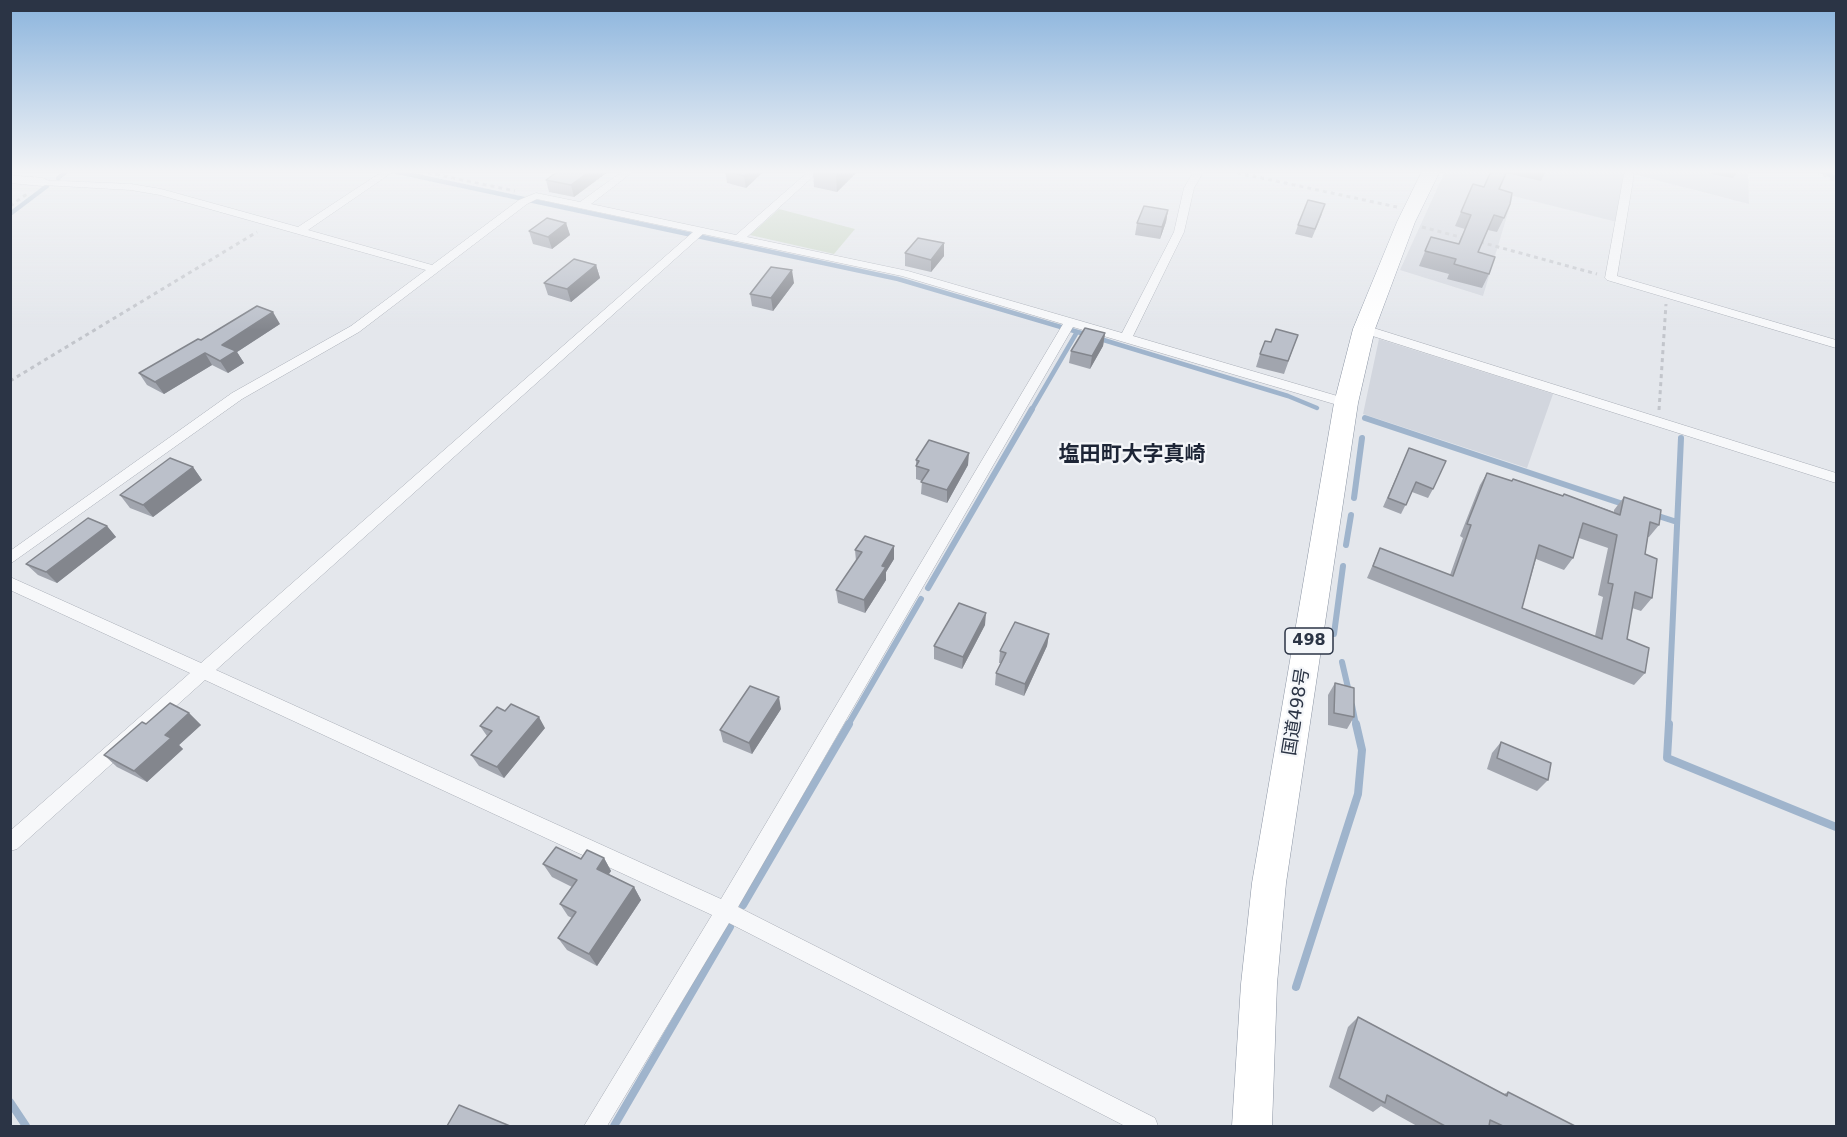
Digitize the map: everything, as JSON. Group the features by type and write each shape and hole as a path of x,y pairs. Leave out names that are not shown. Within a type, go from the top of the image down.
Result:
{"highway":[{"name":"国道498号","path":"1252,1126 1260,984 1269,883 1346,403 1364,329 1406,224"}],"street":[{"path":"270,224 434,270"},
{"path":"298,232 310,224"},
{"path":"10,559 237,396 355,329 494,224"},
{"path":"655,224 695,235 740,237 904,273 1067,328 1126,338 1346,403"},
{"path":"740,237 755,224"},
{"path":"1126,338 1179,232 1181,224"},
{"path":"1620,224 1611,278 1836,344"},
{"path":"10,843 695,235"},
{"path":"596,1126 725,911 1067,328"},
{"path":"1364,329 1836,478"},
{"path":"10,583 725,911 1147,1126"}],"path":[{"path":"10,381 270,224"},
{"path":"1432,224 1611,278"},
{"path":"1658,423 1667,295"}],"shaded area":[{"path":"1421,224 1505,224 1483,296 1400,270"},
{"path":"1379,339 1553,394 1527,468 1363,414"}],"green space":[{"path":"762,224 836,224 855,229 834,254 750,235"}],"building":[{"path":"539,224 565,224 548,237 529,231"},
{"path":"1144,224 1163,224 1162,227"},
{"path":"1298,224 1317,224 1315,229"},
{"path":"1467,224 1490,224 1478,252 1495,257 1489,274 1454,264 1456,259 1425,251 1431,237 1459,244"},
{"path":"918,238 944,243 931,260 905,253"},
{"path":"574,259 596,265 567,289 544,283"},
{"path":"771,267 792,270 771,298 750,294"},
{"path":"257,306 273,312 222,345 236,351 220,361 205,353 155,382 139,373 198,339 201,340"},
{"path":"1085,328 1105,333 1092,356 1071,351"},
{"path":"1276,329 1298,335 1288,361 1260,354 1265,341 1271,342"},
{"path":"929,440 969,453 947,490 921,482 929,470 916,466 919,461 916,460"},
{"path":"1409,448 1446,461 1433,489 1416,482 1406,505 1388,498"},
{"path":"170,458 193,467 143,505 120,495"},
{"path":"1487,473 1563,496 1564,494 1620,515 1624,497 1661,510 1659,525 1650,522 1645,554 1657,559 1652,598 1635,592 1627,639 1649,648 1645,673 1373,566 1380,548 1453,576 1471,525 1467,524","holes":["1583,523 1617,535 1608,583 1613,584 1602,639 1522,608 1539,545 1573,558"]},
{"path":"88,518 107,526 46,572 26,564"},
{"path":"865,536 894,546 882,566 886,567 864,600 836,590 862,552 855,550"},
{"path":"959,603 986,613 963,657 934,646"},
{"path":"1015,622 1049,634 1025,684 996,673 1006,653 1000,651"},
{"path":"1335,683 1354,688 1354,717 1334,713"},
{"path":"750,686 779,697 749,743 720,730"},
{"path":"170,703 189,713 165,735 171,738 134,771 104,755 142,722 146,724"},
{"path":"511,704 539,717 497,767 471,755 492,731 480,726 497,707 505,711"},
{"path":"1501,742 1551,763 1548,780 1497,758"},
{"path":"556,847 581,859 587,850 604,858 597,869 634,887 589,954 558,938 576,912 560,904 577,880 543,864"},
{"path":"1358,1017 1507,1096 1508,1092 1575,1126 1503,1126 1490,1120 1489,1126 1445,1126 1387,1095 1385,1103 1339,1078"},
{"path":"459,1105 510,1126 447,1126"}],"waterway":[{"path":"641,224 898,279 1088,335"},
{"path":"1031,411 1077,332"},
{"path":"1097,338 1288,396 1317,408"},
{"path":"928,588 1032,409"},
{"path":"1365,418 1626,505"},
{"path":"1354,498 1362,438"},
{"path":"1668,725 1681,438"},
{"path":"1652,514 1677,522"},
{"path":"1346,545 1351,515"},
{"path":"1334,634 1343,566"},
{"path":"848,725 921,599"},
{"path":"1342,662 1349,692"},
{"path":"1352,705 1356,725"},
{"path":"743,905 849,724"},
{"path":"1296,987 1358,794 1362,750 1356,724"},
{"path":"1669,724 1667,758 1836,827"},
{"path":"614,1126 730,927"},
{"path":"10,1102 26,1126"}],"district":[{"name":"塩田町大字真崎","path":"1132,456"}]}
